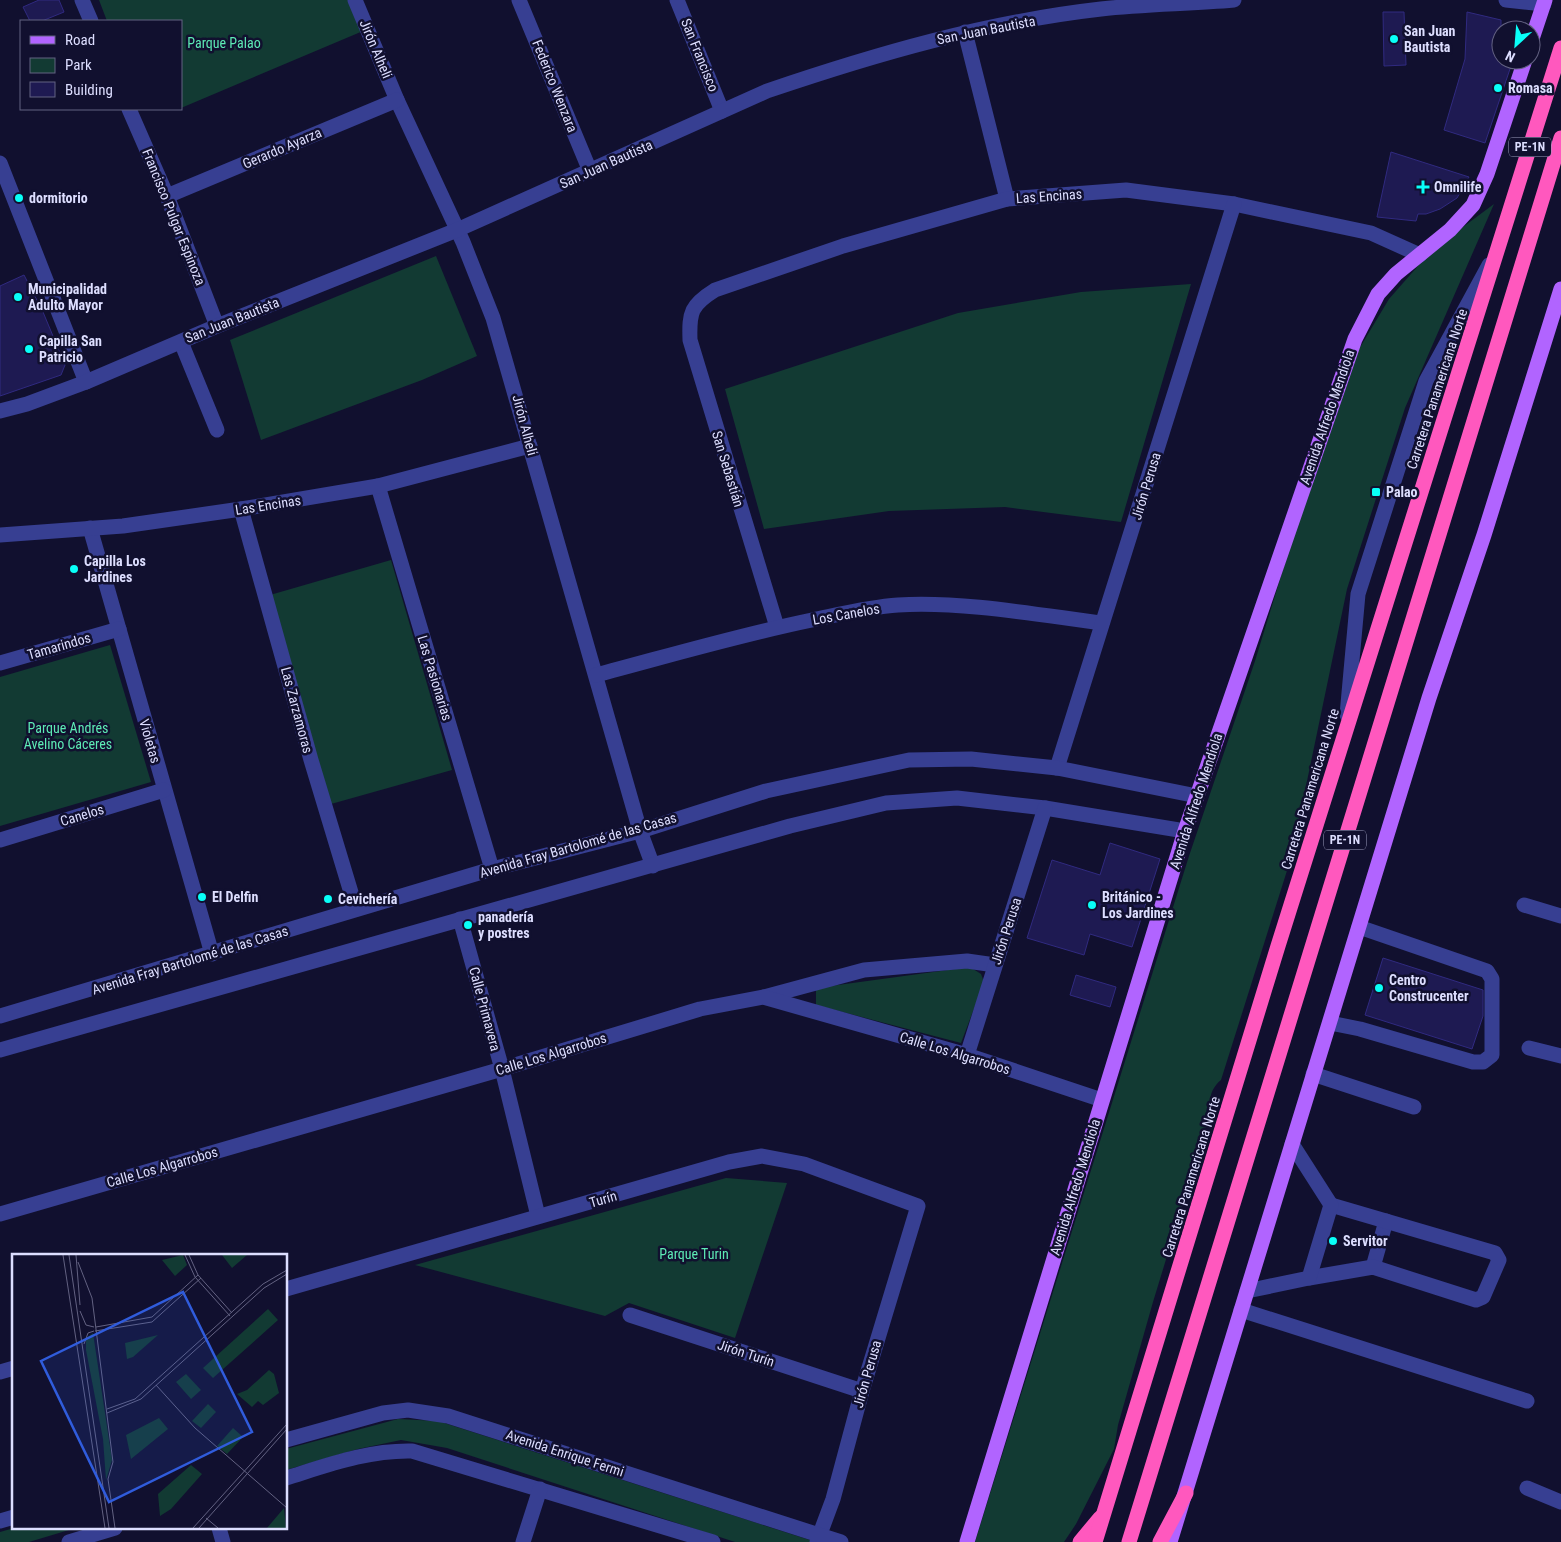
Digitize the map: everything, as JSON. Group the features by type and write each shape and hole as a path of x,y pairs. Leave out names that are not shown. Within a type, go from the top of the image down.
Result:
{"highway":[{"name":"Carretera Panamericana Norte","path":"1095,1542 1106,1512 1346,730 1561,48"},
{"name":"PE-1N","path":"1129,1542 1561,138"},
{"path":"1160,1542 1186,1493"},
{"path":"1080,1542 1106,1512"}],"main road":[{"path":"1538,20 1544,2"},
{"name":"Avenida Alfredo Mendiola","path":"967,1542 1185,831 1355,339 1378,294 1396,274 1450,230 1474,205 1487,174 1522,70"},
{"path":"1170,1542 1429,698 1484,535 1561,289"}],"street":[{"path":"82,0 92,20"},
{"name":"Jirón Alheli","path":"355,0 397,100 457,230 493,318 640,831 653,866"},
{"name":"Federico Wenzara","path":"519,0 590,171"},
{"name":"San Francisco","path":"677,0 722,111"},
{"name":"San Juan Bautista","path":"0,411 27,404 86,382 218,326 457,230 767,91 926,41 1101,5 1232,0"},
{"path":"1506,0 1544,2"},
{"path":"965,32 1007,199"},
{"name":"Gerardo Ayarza","path":"167,196 397,100"},
{"name":"Francisco Pulgar Espinoza","path":"129,110 167,196 218,326"},
{"path":"0,163 86,382"},
{"name":"Las Encinas","path":"692,310 698,301 715,290 738,280 843,246 1007,199 1126,190 1234,204 1371,233 1420,254"},
{"name":"Jirón Perusa","path":"1057,768 1234,204"},
{"path":"1346,730 1358,594 1426,382 1499,246"},
{"name":"San Sebastián","path":"692,310 690,340 698,371 776,627"},
{"path":"180,342 217,430"},
{"name":"Las Encinas","path":"0,536 123,526 378,486 530,446"},
{"name":"Las Pasionarias","path":"378,486 492,869"},
{"name":"Las Zarzamoras","path":"241,509 311,760 356,910"},
{"name":"Violetas","path":"90,528 212,954"},
{"name":"Los Canelos","path":"596,675 776,627 862,609 899,605 933,605 1102,623"},
{"name":"Tamarindos","path":"0,663 119,629"},
{"name":"Avenida Fray Bartolomé de las Casas","path":"0,1016 492,869 640,831 766,791 909,760 970,759 1057,768 1197,796"},
{"name":"Canelos","path":"0,840 164,790"},
{"path":"0,1050 460,918 653,866 790,826 886,802 957,798 1045,808 1185,831"},
{"name":"Jirón Perusa","path":"967,1055 1045,808"},
{"path":"1524,905 1561,916"},
{"name":"Calle Primavera","path":"460,918 502,1070 538,1216"},
{"path":"1330,1022 1473,1062 1483,1062 1492,1055 1492,979 1487,971 1359,927"},
{"path":"763,997 864,970 967,961 995,965"},
{"name":"Calle Los Algarrobos","path":"0,1214 502,1070 700,1009 763,997 967,1055 1102,1100"},
{"path":"1529,1048 1561,1056"},
{"path":"1313,1074 1414,1107"},
{"path":"1247,1291 1309,1278 1373,1268 1476,1300 1483,1297 1499,1260 1495,1253 1331,1205 1292,1144"},
{"name":"Turín","path":"288,1288 728,1162 762,1156 804,1164 918,1206"},
{"path":"1309,1278 1331,1205"},
{"name":"Jirón Perusa","path":"818,1539 832,1499 862,1391 918,1206"},
{"path":"1373,1268 1386,1221"},
{"path":"1241,1310 1527,1401"},
{"name":"Jirón Turín","path":"630,1315 862,1391"},
{"name":"Avenida Enrique Fermi","path":"288,1439 383,1412 408,1410 448,1416 818,1539 841,1542"},
{"path":"288,1477 365,1454 389,1450 412,1451 713,1542"},
{"path":"1527,1488 1561,1502"},
{"path":"523,1542 540,1489"},
{"path":"75,1536 105,1530"}],"green space":[{"name":"Parque Palao","path":"99,0 350,0 363,31 182,108 182,20 107,20"},
{"path":"1494,204 1405,408 1347,589 1291,858 1221,1080 1211,1094 1211,1112 1153,1302 1118,1425 1114,1449 1076,1524 1064,1542 975,1542 1189,856 1255,661 1331,413 1353,359 1389,299 1432,250"},
{"path":"436,256 477,356 422,380 261,440 230,340"},
{"path":"1191,284 1121,522 1005,507 889,511 764,529 725,389 958,313 1081,292"},
{"path":"391,560 452,770 331,804 270,595"},
{"name":"Parque Andrés Avelino Cáceres","path":"110,645 151,782 0,826 0,677"},
{"path":"970,967 981,974 984,982 961,1043 816,1005 816,988"},
{"name":"Parque Turin","path":"726,1178 787,1183 735,1338 629,1303 605,1316 415,1265"},
{"path":"398,1419 438,1421 816,1542 735,1542 447,1448 401,1440 358,1449 288,1469 288,1448"},
{"path":"12,1529 69,1530 29,1542 0,1542 0,1532"}],"building":[{"path":"39,0 59,0 64,12 44,20 30,20 23,7"},
{"name":"San Juan Bautista","path":"1383,12 1404,12 1406,65 1384,66"},
{"path":"1467,12 1501,20 1491,20 1491,70 1510,70 1485,143 1444,130 1465,59"},
{"name":"Omnilife","path":"1391,152 1469,177 1457,198 1440,209 1426,214 1418,214 1416,221 1377,217"},
{"name":"Capilla San Patricio","path":"24,275 43,312 65,365 61,375 0,396 0,286"},
{"name":"Británico - Los Jardines","path":"1110,843 1160,859 1132,947 1090,934 1084,955 1027,938 1052,860 1100,875"},
{"path":"1383,958 1483,990 1483,1016 1472,1049 1365,1015"},
{"path":"1076,975 1116,987 1110,1007 1070,995"}],"place":[{"name":"San Juan Bautista","path":"1394,39"},
{"name":"Romasa","path":"1498,88"},
{"name":"Omnilife","path":"1423,187"},
{"name":"dormitorio","path":"19,198"},
{"name":"Municipalidad Adulto Mayor","path":"18,297"},
{"name":"Capilla San Patricio","path":"29,349"},
{"name":"Palao","path":"1376,492"},
{"name":"Capilla Los Jardines","path":"74,569"},
{"name":"El Delfin","path":"202,897"},
{"name":"Cevichería","path":"328,899"},
{"name":"Británico - Los Jardines","path":"1092,905"},
{"name":"panadería y postres","path":"468,925"},
{"name":"Centro Construcenter","path":"1379,988"},
{"name":"Servitor","path":"1333,1241"}]}
